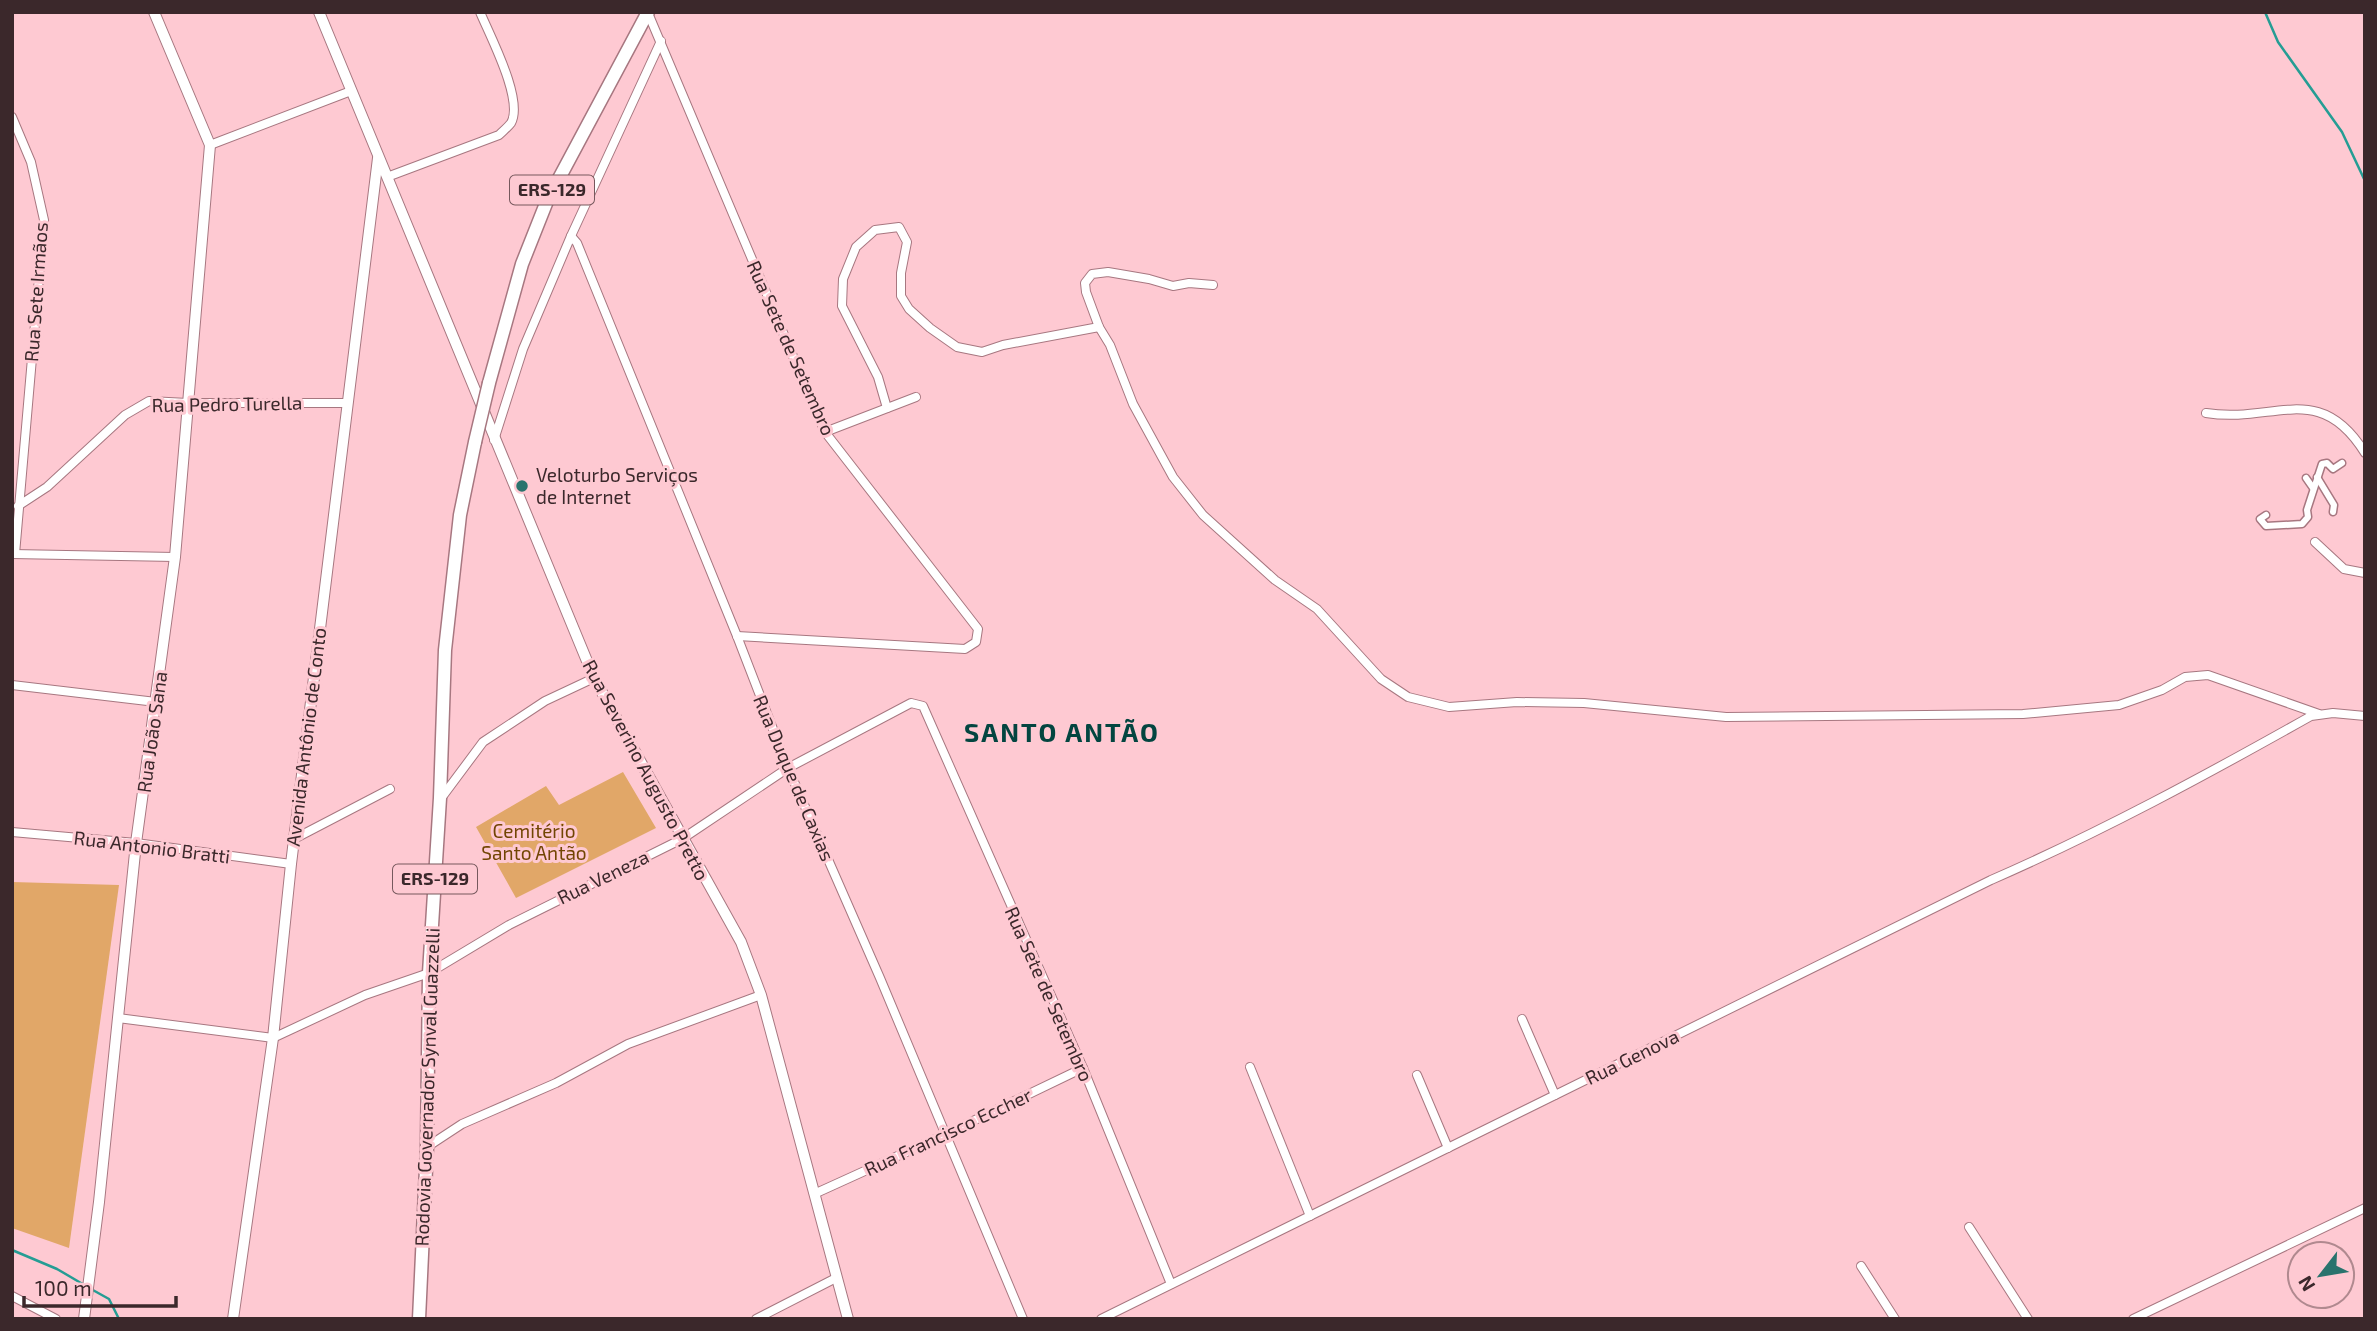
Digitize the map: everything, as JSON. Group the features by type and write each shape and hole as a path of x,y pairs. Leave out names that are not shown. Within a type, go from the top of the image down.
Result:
{"main road":[{"name":"Rodovia Governador Synval Guazzelli","path":"419,1319 427,1146 429,973 440,799 445,650 460,515 489,383 522,264 547,201 648,12"}],"street":[{"path":"154,12 210,145 351,91"},
{"name":"Rua Severino Augusto Pretto","path":"319,12 594,678 741,942 761,995 848,1319"},
{"path":"387,177 499,135 512,122 513,93 480,12"},
{"name":"Rua Sete de Setembro","path":"648,12 825,432 978,629 976,642 965,649 737,636"},
{"path":"494,440 523,349 571,236 661,41"},
{"name":"Rua Sete Irmãos","path":"12,117 31,162 44,220 13,554"},
{"name":"Rua João Sana","path":"85,1314 136,843 175,557 210,145"},
{"name":"Avenida Antônio de Conto","path":"233,1319 273,1038 290,864 378,155"},
{"path":"887,408 878,377 842,306 844,279 856,247 875,230 899,228 907,242 901,273 901,296 909,309 957,347 982,352 1024,340 1099,327"},
{"name":"Rua Duque de Caxias","path":"571,236 577,243 788,768 1023,1319"},
{"path":"1213,285 1189,283 1173,286 1108,272 1093,274 1085,283 1099,327 1110,345 1133,404 1173,477 1203,515 1275,580 1317,609 1381,679 1408,697 1449,707 1517,702 1584,703 1726,717 2023,714 2119,705 2162,690 2185,677 2208,675 2319,714 2365,716"},
{"path":"825,432 916,397"},
{"name":"Rua Pedro Turella","path":"18,506 47,487 125,415 149,401 346,403"},
{"path":"2206,412 2226,416 2304,409 2320,411 2339,421 2354,435 2365,453"},
{"path":"2266,515 2260,519 2266,526 2306,524 2307,510 2322,464 2327,463 2333,469 2342,463"},
{"path":"2306,478 2317,483 2334,505 2333,512"},
{"path":"2315,542 2344,569 2365,573"},
{"path":"13,554 175,557"},
{"path":"440,799 483,741 545,701 594,678"},
{"path":"12,685 156,702"},
{"name":"Rua Veneza","path":"273,1038 365,995 429,973 509,925 682,839 788,768 911,703 923,706"},
{"name":"Rua Sete de Setembro","path":"923,706 1083,1068 1171,1284"},
{"name":"Rua Genova","path":"1101,1319 1991,880 2064,848 2319,714"},
{"path":"294,839 390,789"},
{"name":"Rua Antonio Bratti","path":"12,832 136,843 290,864"},
{"path":"427,1146 462,1124 556,1083 628,1044 761,995"},
{"path":"118,1018 273,1038"},
{"path":"1521,1019 1555,1095"},
{"path":"1250,1067 1310,1216"},
{"name":"Rua Francisco Eccher","path":"814,1194 1083,1068"},
{"path":"1417,1075 1448,1148"},
{"path":"2133,1319 2365,1208"},
{"path":"1969,1227 2028,1319"},
{"path":"1861,1266 1895,1319"},
{"path":"756,1319 836,1278"},
{"path":"12,1296 56,1319"}],"green space":[{"name":"Cemitério Santo Antão","path":"623,772 656,828 516,898 476,827 546,786 559,805"},
{"path":"12,882 119,885 69,1248 12,1228"}],"waterway":[{"path":"2265,12 2278,42 2342,132 2365,181"},
{"path":"12,1250 57,1269 86,1286"},
{"path":"91,1289 109,1299 119,1319"}],"place":[{"name":"Veloturbo Serviços de Internet","path":"522,486"}],"district":[{"name":"SANTO ANTÃO","path":"1062,733"}]}
